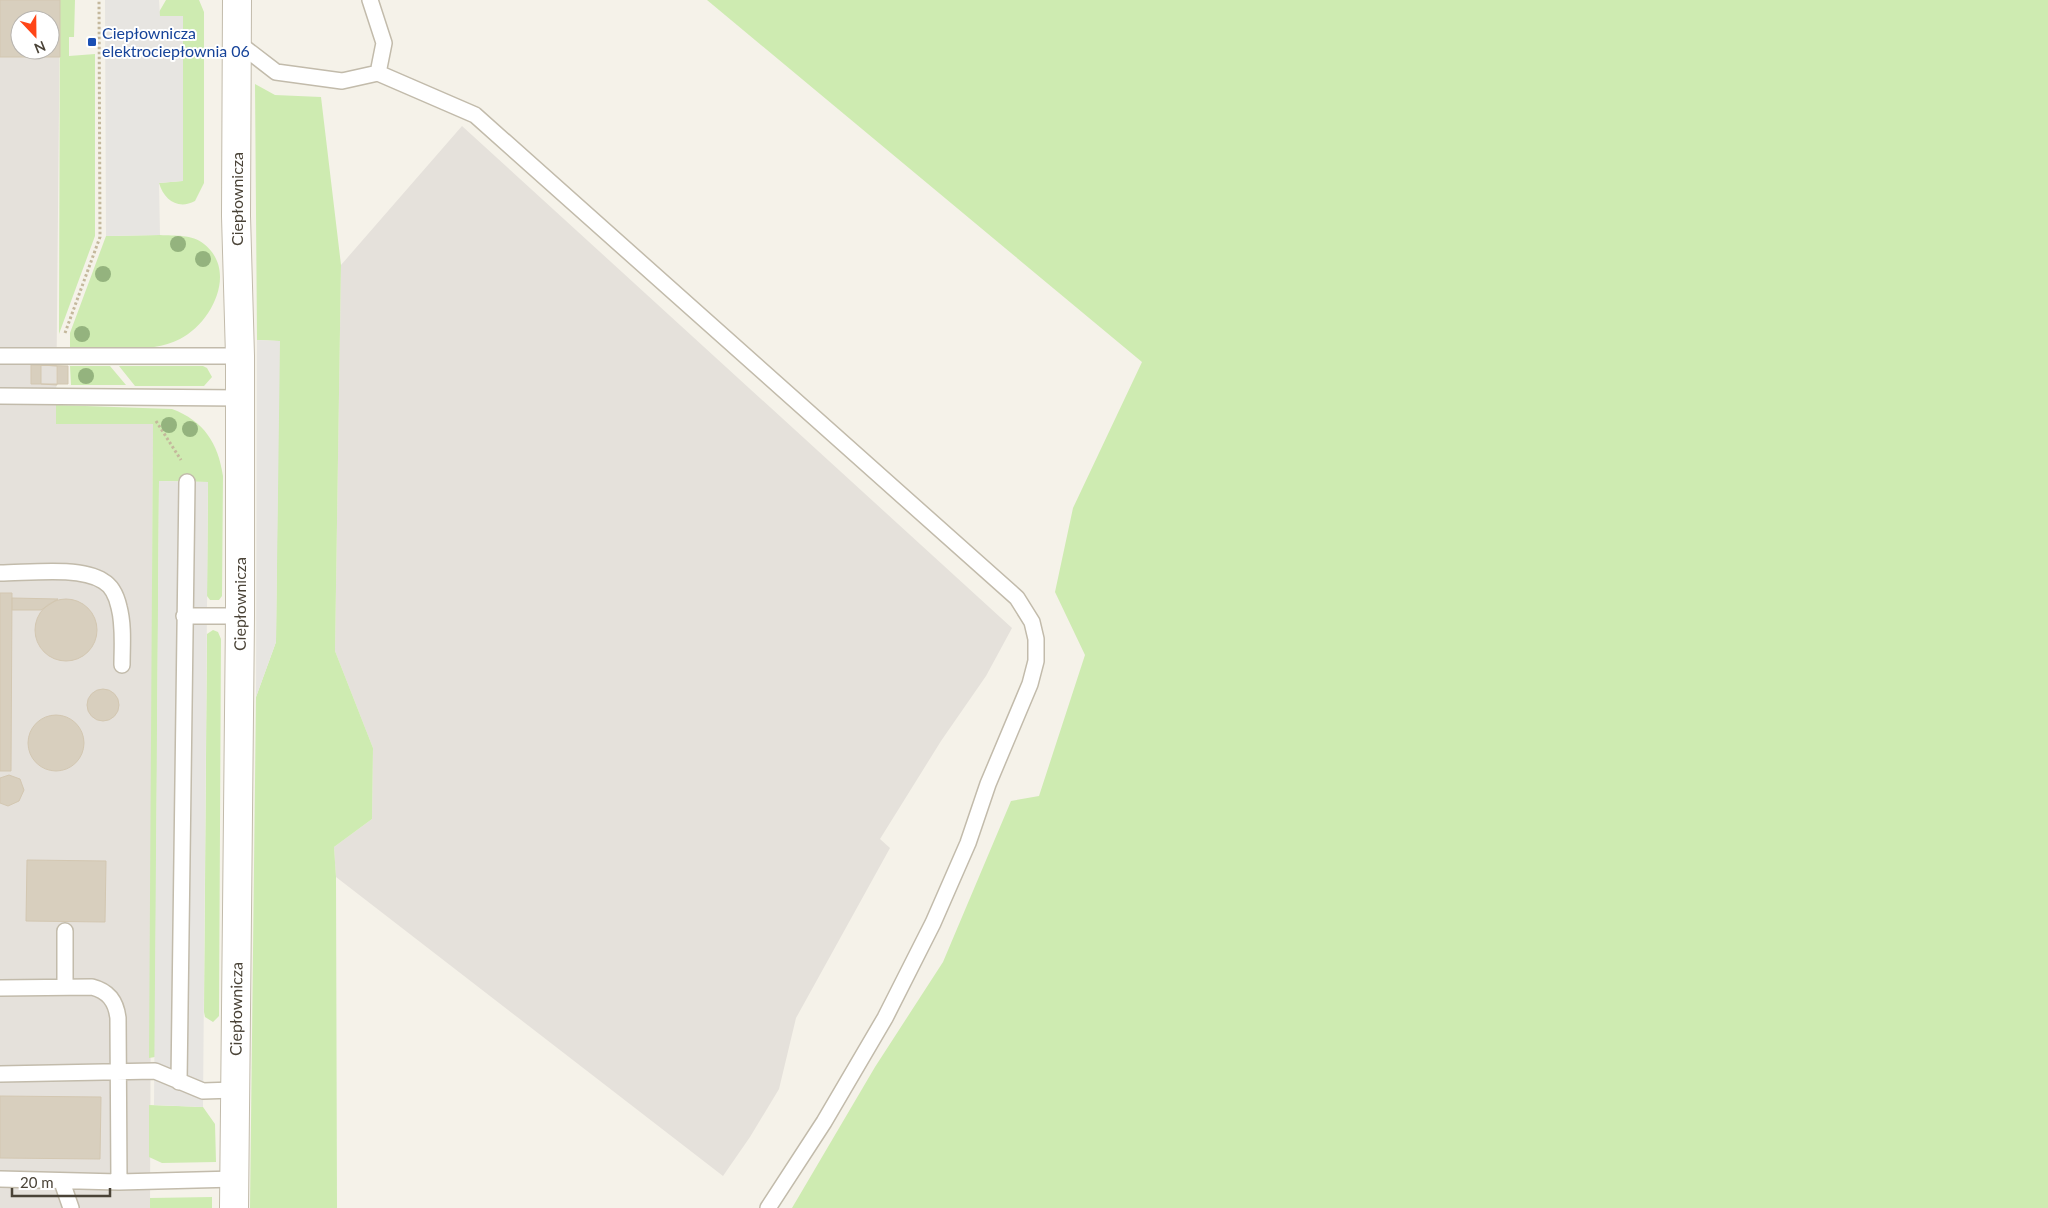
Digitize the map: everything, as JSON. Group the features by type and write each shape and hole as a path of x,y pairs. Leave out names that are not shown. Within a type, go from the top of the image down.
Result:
{"street":[{"name":"Ciepłownicza","path":"234,1208 240,616 240,356 236,216 237,0"}],"lane":[{"path":"370,0 384,43 378,73"},
{"path":"237,42 276,72 342,81 378,73 475,115 1017,598 1032,622 1036,639 1036,661 1030,684 988,784 968,843 933,923 885,1018 824,1122 768,1208"},
{"path":"0,356 240,356"},
{"path":"0,396 240,398"},
{"path":"179,1082 187,482"},
{"path":"0,573 79,573 105,582 114,592 119,606 122,622 122,665"},
{"path":"184,616 240,616"},
{"path":"65,931 65,987"},
{"path":"0,988 92,987 101,989 113,1001 118,1018 119,1182"},
{"path":"0,1074 155,1071 203,1091 234,1090"},
{"path":"0,1179 119,1182 235,1179"},
{"path":"62,1182 70,1208"}],"path":[{"path":"62,339 100,237 99,0"},
{"path":"151,413 176,449 182,461 187,482"}],"shaded area":[{"path":"0,0 60,0 60,10 10,10 10,60 59,60 56,424 153,424 150,1208 0,1208"},
{"path":"105,0 159,0 160,16 183,16 183,181 159,183 160,235 106,236"},
{"path":"462,126 1012,628 986,676 941,741 880,839 890,848 796,1018 779,1089 750,1137 723,1176 336,877 334,847 372,819 373,748 335,651 341,265"},
{"path":"257,340 280,341 276,642 256,697"},
{"path":"159,481 208,482 203,1107 154,1105"}],"green space":[{"path":"60,0 75,0 74,37 69,37 69,56 95,54 95,236 59,334 60,60"},
{"path":"166,0 199,0 204,12 204,183 195,201 189,204 172,202 164,194 159,183 182,181 183,16 159,16 159,12"},
{"path":"707,0 2048,0 2048,1208 792,1208 875,1067 943,962 1011,801 1039,796 1085,655 1055,592 1073,508 1142,362"},
{"path":"255,84 275,95 321,97 341,265 335,651 373,748 372,819 334,847 336,877 337,1208 250,1208 256,697 276,642 279,341 257,340"},
{"path":"106,236 183,236 194,239 204,244 214,255 219,268 220,282 217,296 211,309 202,321 180,339 154,347 126,349 70,347 70,333"},
{"path":"70,366 110,366 126,385 71,385"},
{"path":"119,366 203,366 207,368 212,377 204,386 135,386"},
{"path":"56,405 172,409 193,420 208,435 217,453 223,476 222,596 219,600 210,600 207,596 208,482 159,481 155,1057 149,1058 153,424 56,424"},
{"path":"213,630 218,632 221,639 219,1016 213,1022 205,1017 204,1012 207,634"},
{"path":"149,1105 203,1107 215,1124 216,1162 162,1163 149,1157"},
{"path":"212,1197 212,1208 150,1208 150,1198"}],"building":[{"path":"0,0 60,0 60,10 10,10 10,57 0,57"},
{"path":"31,365 68,366 68,384 31,384"},
{"path":"41,365 57,366 57,385 41,384"},
{"path":"0,593 12,593 11,771 0,771"},
{"path":"12,598 58,599 41,610 12,610"},
{"path":"60,599 72,599 88,608 95,618 97,630 95,642 88,652 72,661 60,661 49,656 40,647 35,636 35,624 40,613 49,604"},
{"path":"103,689 114,694 119,705 114,716 103,721 92,716 87,705 92,694"},
{"path":"56,715 67,717 76,723 82,732 84,743 82,754 76,763 67,769 56,771 45,769 36,763 30,754 28,743 30,732 36,723 45,717"},
{"path":"9,775 20,779 24,790 19,801 8,806 0,803 0,778"},
{"path":"27,860 106,861 105,922 26,921"},
{"path":"0,1096 101,1097 100,1159 0,1158"}],"place":[{"name":"Ciepłownicza elektrociepłownia 06","path":"92,42"}]}
